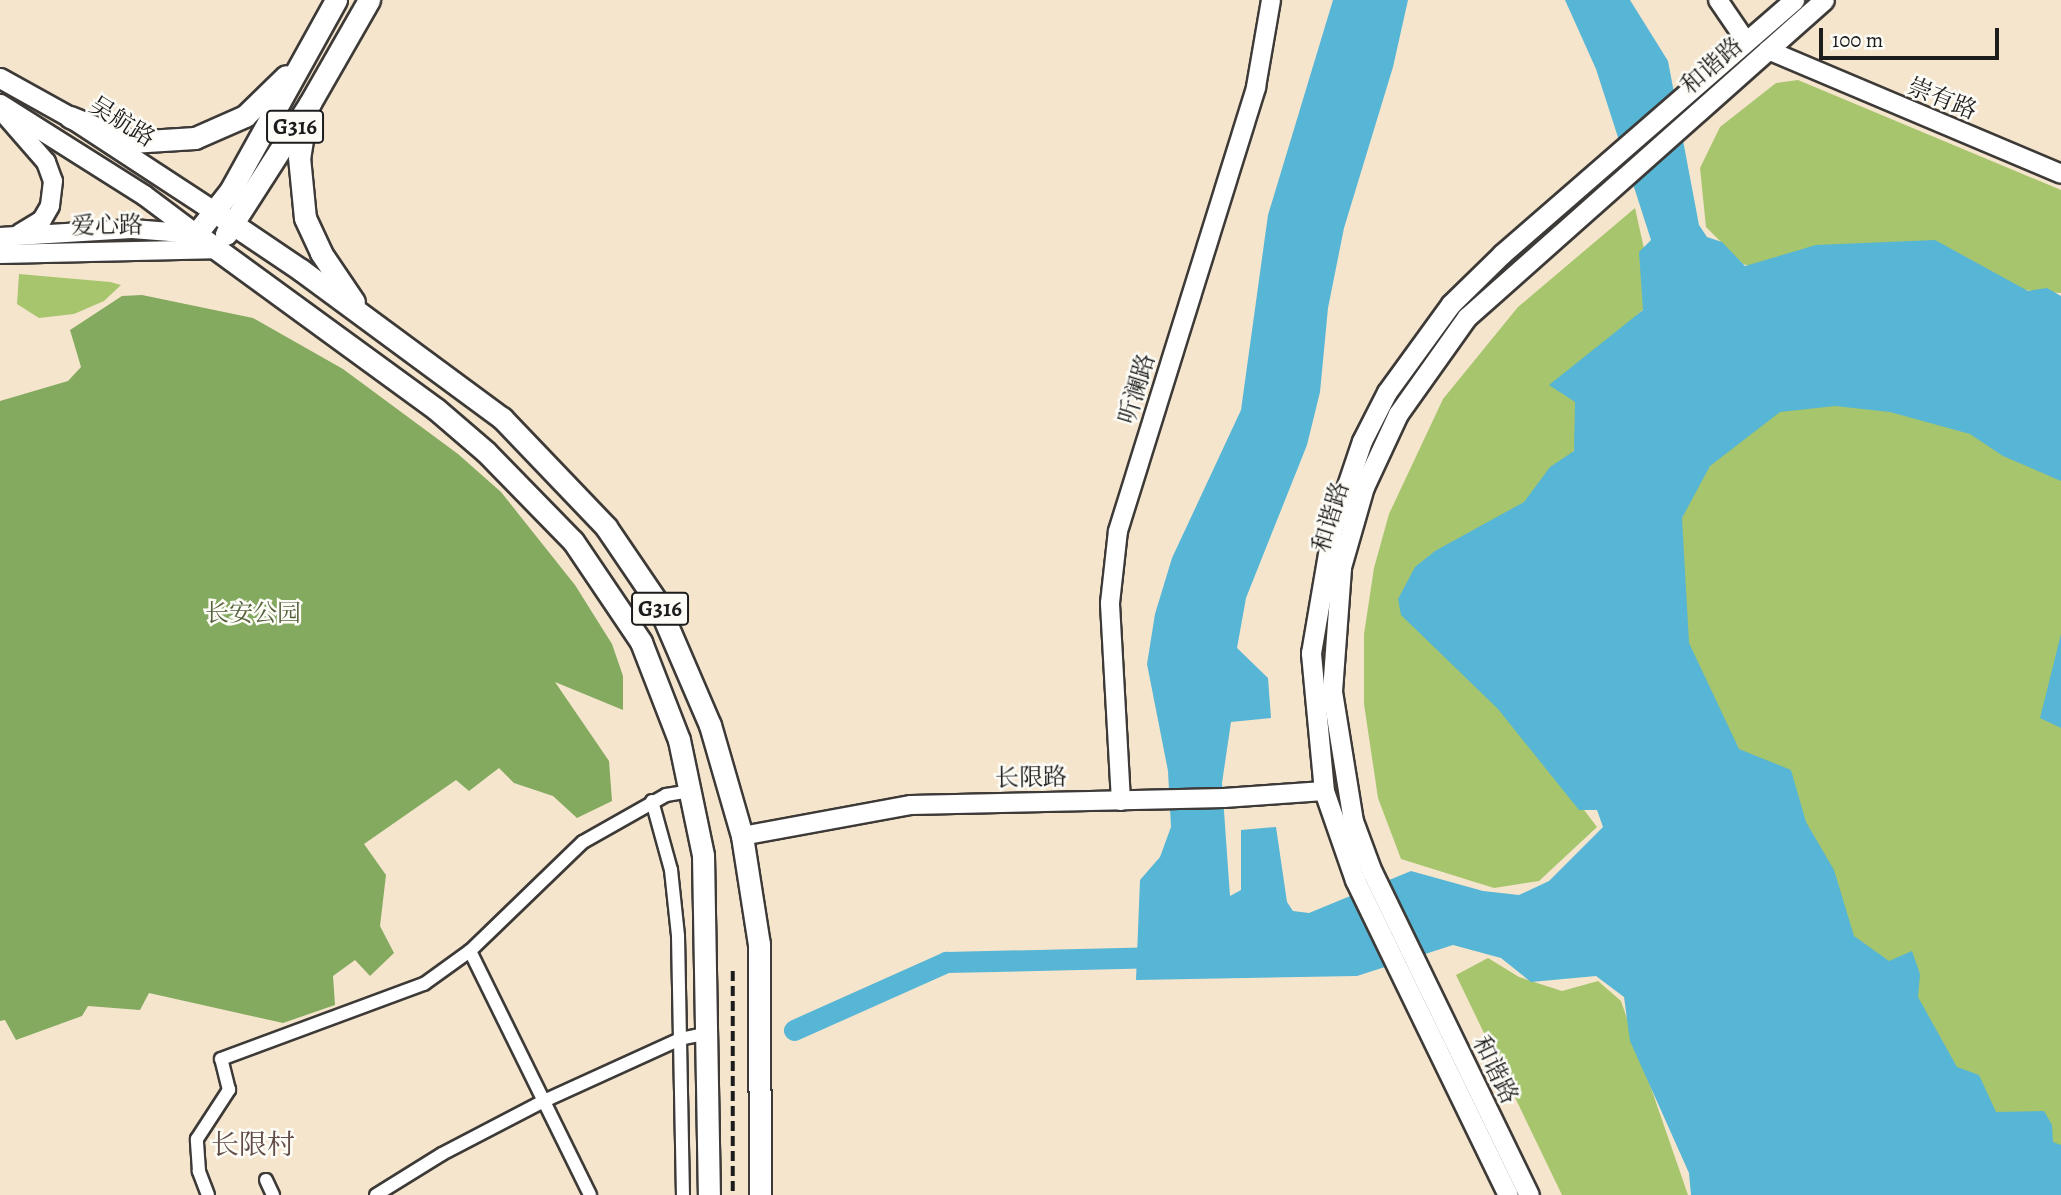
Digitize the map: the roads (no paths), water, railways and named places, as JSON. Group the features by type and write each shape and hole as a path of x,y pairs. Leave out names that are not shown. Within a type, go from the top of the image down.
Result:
{"highway":[{"name":"G316","path":"336,0 215,212 196,234 436,409 530,492 573,541 641,642 668,707 692,791 703,855 709,1033 709,1195"},
{"name":"G316","path":"214,249 233,224 310,103 369,0"},
{"path":"70,117 131,142 178,141 209,135 245,116 307,54"},
{"path":"310,103 299,157 305,218 321,253 363,315"},
{"name":"G316","path":"215,212 301,270 511,426 566,482 627,555 657,602 710,725 743,836 759,944 760,1195"},
{"path":"284,299 280,288 283,279 301,270"}],"main road":[{"name":"和谐路","path":"1529,1195 1418,968 1364,876 1324,791 1311,653 1332,530 1362,441 1395,380 1451,304 1620,150 1794,0"},
{"name":"和谐路","path":"1508,1195 1398,974 1364,876 1346,794 1332,669 1341,567 1364,487 1398,414 1467,317 1624,174 1824,0"},
{"name":"吴航路","path":"0,78 70,117 215,212"},
{"name":"吴航路","path":"0,107 106,170 196,234"},
{"path":"106,170 120,169 124,158 120,149"}],"street":[{"name":"听澜路","path":"1121,801 1110,603 1118,531 1256,87 1271,0"},
{"path":"1718,0 1743,44"},
{"name":"崇有路","path":"1768,50 2061,174"},
{"path":"0,107 46,162 53,181 50,206 43,220 6,237"},
{"path":"6,237 132,229 196,234"},
{"name":"爱心路","path":"0,254 214,249"},
{"path":"208,1195 199,1171 197,1139 229,1090 221,1059 424,984 470,951 583,842 652,802 692,791"},
{"name":"长限路","path":"743,836 911,805 1224,798 1324,791"},
{"path":"652,802 674,889 683,1195"},
{"path":"470,951 590,1195"},
{"path":"376,1195 442,1154 544,1101 680,1039 709,1033"},
{"path":"266,1181 273,1195"}],"water":[{"path":"1333,0 1408,0 1393,67 1344,228 1328,308 1320,392 1307,445 1246,598 1237,648 1268,678 1271,718 1231,722 1222,783 1230,896 1241,890 1241,830 1276,827 1287,902 1293,911 1309,913 1411,871 1483,891 1519,895 1549,881 1603,827 1597,810 1579,810 1498,709 1401,615 1398,599 1415,567 1435,551 1524,502 1550,467 1574,451 1575,402 1549,385 1643,310 1639,252 1651,240 1596,69 1565,0 1630,0 1668,61 1699,225 1707,237 1722,242 1745,266 1816,245 1935,240 2028,291 2047,288 2061,296 2061,481 2003,456 1970,434 1890,412 1835,406 1780,412 1710,466 1682,518 1689,643 1739,749 1791,770 1806,822 1834,870 1854,936 1889,961 1912,951 1920,974 1918,997 1957,1067 1979,1075 1996,1112 2044,1111 2052,1125 2053,1142 2061,1145 2061,1195 1691,1195 1689,1173 1630,1041 1624,997 1596,976 1531,982 1501,958 1453,945 1357,976 1136,980 1140,880 1160,857 1171,827 1168,771 1147,664 1155,614 1172,558 1241,410 1268,215"},
{"path":"2061,634 2061,728 2040,718"}],"waterway":[{"path":"794,1030 946,962 1163,957"}],"railway":[{"path":"733,971 733,1195"}],"district":[{"name":"长限村","path":"253,1145"}],"park label":[{"name":"长安公园","path":"253,614"}]}
